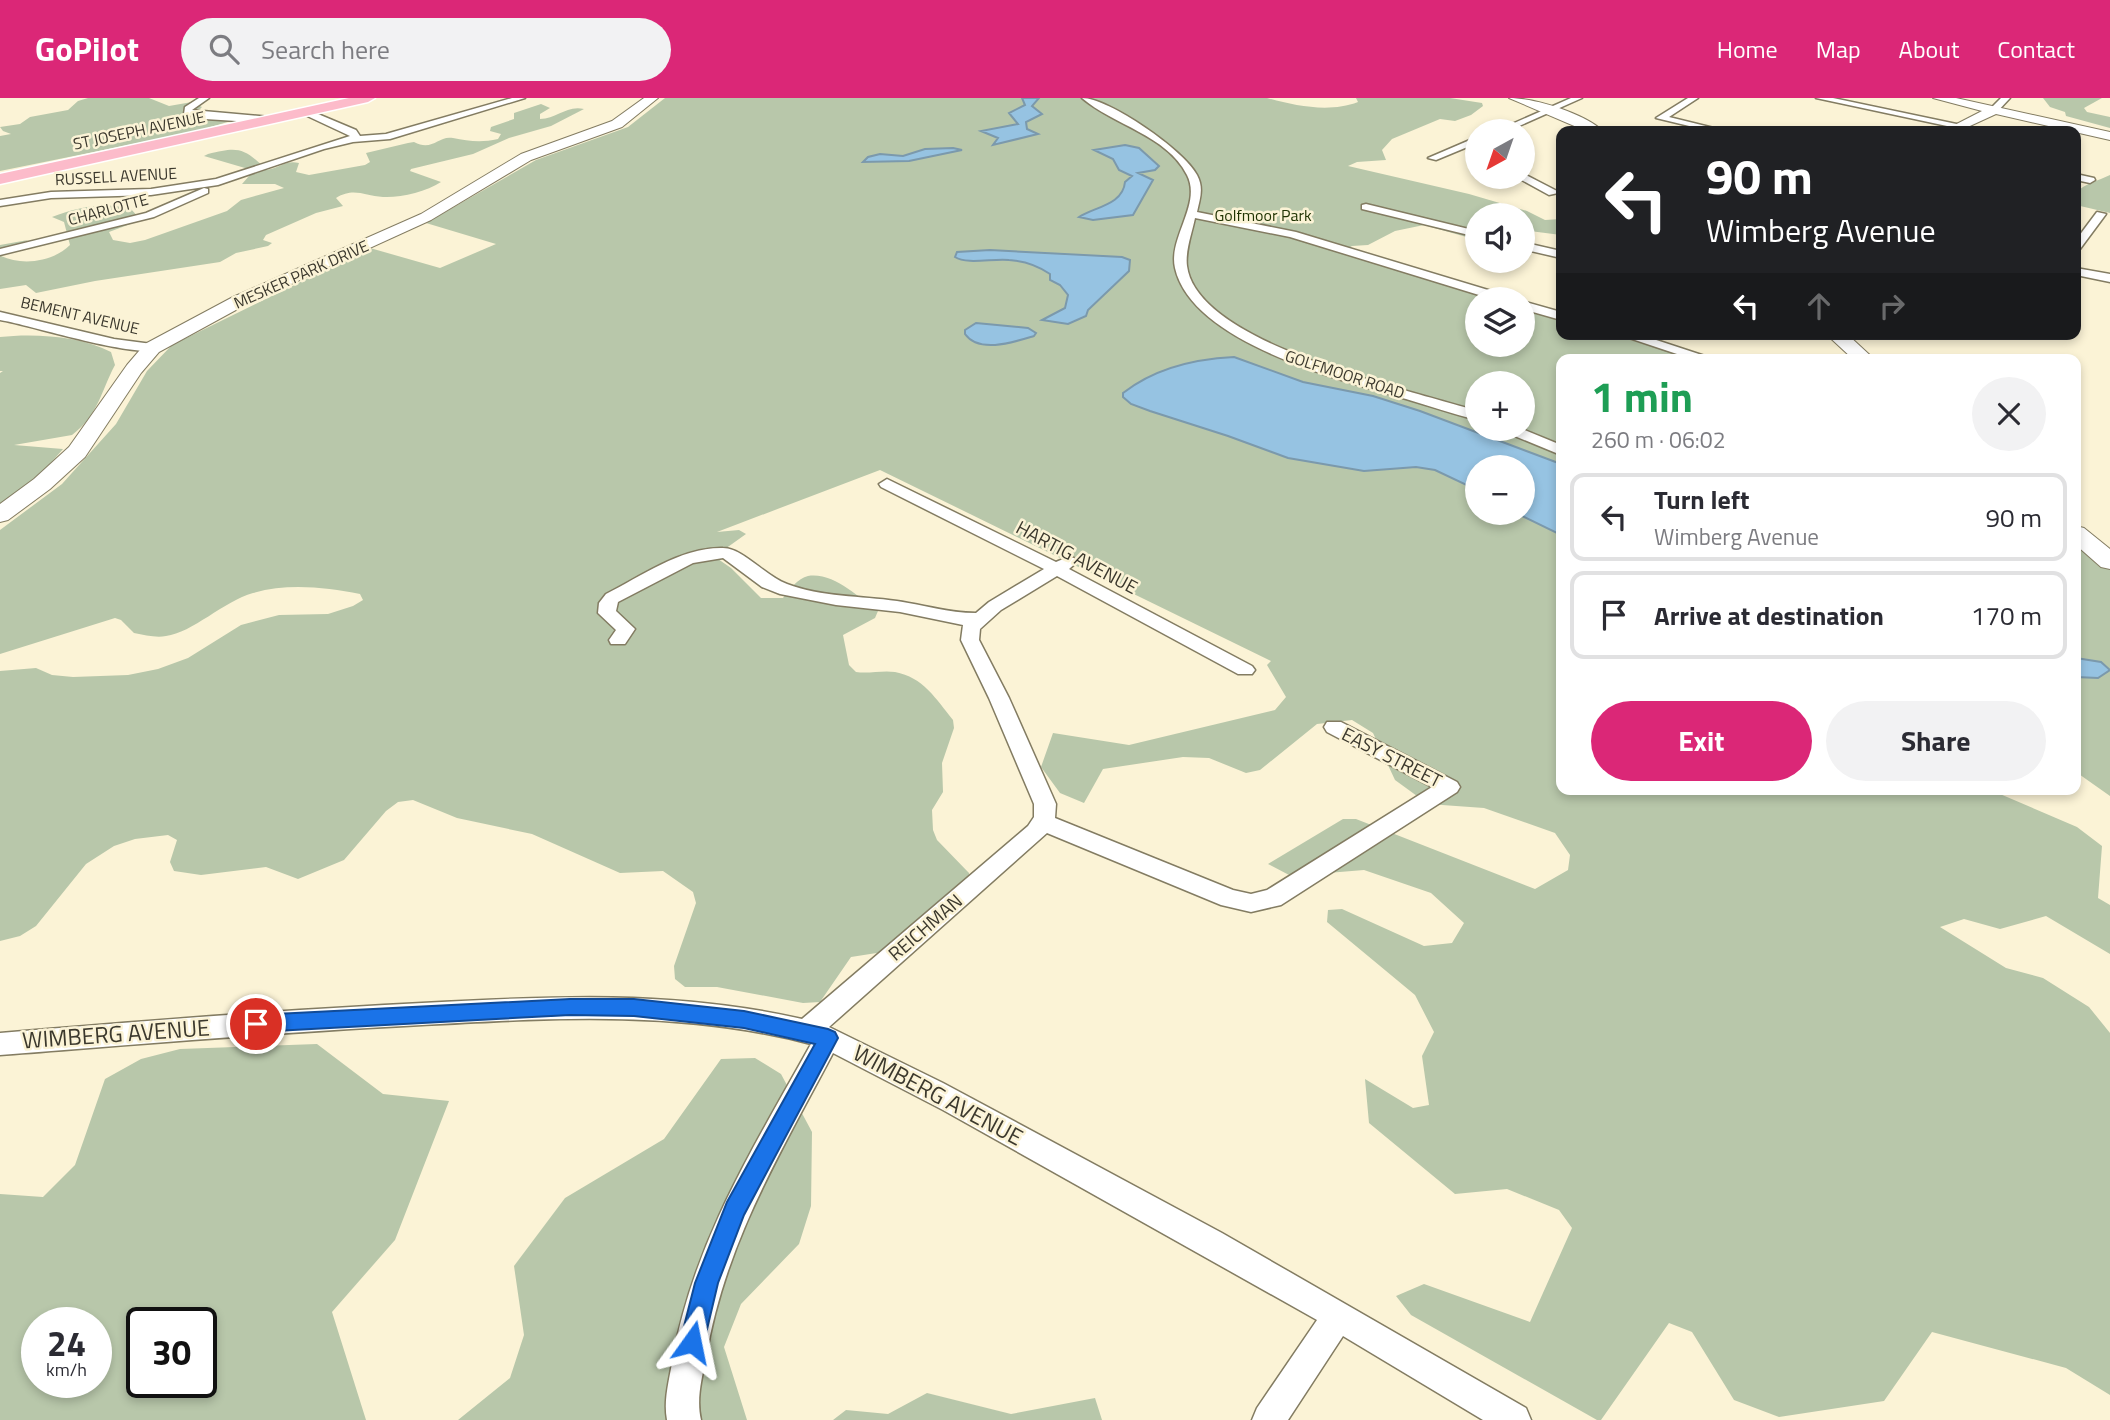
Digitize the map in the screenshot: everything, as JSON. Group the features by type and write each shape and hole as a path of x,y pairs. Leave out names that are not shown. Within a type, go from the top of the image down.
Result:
{"main road":[{"name":"ST JOSEPH AVENUE","path":"0,179 368,98"}],"street":[{"path":"205,98 187,112 197,116 270,120"},
{"name":"RUSSELL AVENUE","path":"0,204 51,195 151,192 218,182 297,154 353,139 373,139 521,98"},
{"name":"MESKER PARK DRIVE","path":"0,515 50,477 77,452 134,369 152,348 239,301 426,217 526,157 617,124 652,98"},
{"name":"GOLFMOOR ROAD","path":"1086,98 1168,148 1186,163 1196,180 1193,214 1181,257 1184,277 1205,308 1235,331 1284,355 1323,370 1465,412"},
{"path":"1515,98 1549,109 1585,126"},
{"path":"1528,119 1578,98"},
{"path":"1694,98 1661,118 1699,126"},
{"path":"1820,98 1942,126"},
{"path":"1939,98 2063,126"},
{"path":"1961,126 1993,111 2006,98"},
{"path":"306,112 354,132 353,139"},
{"path":"2081,130 2110,136"},
{"path":"1433,158 1465,144"},
{"path":"2081,178 2090,180"},
{"name":"CHARLOTTE","path":"0,252 150,215 174,206 218,182"},
{"path":"1535,183 1553,193"},
{"path":"1366,206 1465,231"},
{"path":"1193,214 1292,234 1465,287"},
{"path":"2081,240 2101,214"},
{"path":"1535,248 1556,254"},
{"path":"2081,273 2110,278"},
{"path":"1535,309 1556,315"},
{"name":"BEMENT AVENUE","path":"0,316 33,321 129,347 152,348"},
{"path":"1643,340 1690,354"},
{"path":"1842,340 1859,354"},
{"path":"1535,439 1556,448"},
{"name":"HARTIG AVENUE","path":"887,484 1032,556 1061,567 1245,670"},
{"path":"2081,538 2110,562"},
{"path":"618,640 626,629 607,613 608,603 612,598 689,558 712,553 734,556 754,574 786,590 836,600 900,607 953,619 978,619"},
{"path":"1043,822 1045,804 999,698 970,640 971,627 978,619 1061,567"},
{"name":"EASY STREET","path":"1043,822 1229,898 1260,902 1284,894 1449,787 1334,727"},
{"name":"REICHMAN","path":"684,1420 681,1405 696,1321 706,1283 735,1209 817,1035 1037,832 1043,822"},
{"name":"WIMBERG AVENUE","path":"0,1044 362,1017 570,1007 706,1013 817,1035 899,1073 1118,1191 1514,1420"},
{"path":"1269,1420 1338,1316"}],"green space":[{"path":"88,98 149,98 169,106 192,102 202,107 199,110 204,113 203,118 231,121 197,131 0,171 0,136 11,134 0,127 20,124 30,117 68,110 78,101"},
{"name":"Golfmoor Park","path":"665,98 1267,98 1324,108 1358,102 1356,98 1450,98 1482,103 1483,106 1471,115 1455,121 1440,119 1392,139 1382,150 1386,160 1357,162 1348,166 1500,203 1465,203 1465,237 1424,225 1395,231 1368,245 1352,246 1341,253 1465,290 1465,357 1535,357 1535,311 1556,318 1556,340 1630,340 1676,354 1556,354 1556,795 2002,795 2077,827 2102,846 2098,898 2110,905 2110,954 2046,916 2000,929 1964,919 1940,927 2006,968 2043,978 2089,1007 2110,1033 2110,1395 2066,1368 1932,1332 1884,1401 1779,1417 1734,1400 1692,1332 1669,1323 1601,1420 1597,1420 1411,1315 1396,1296 1424,1284 1530,1322 1572,1228 1559,1210 1507,1189 1455,1194 1369,1123 1365,1079 1413,1108 1429,1105 1422,1056 1434,1032 1415,995 1327,922 1328,910 1342,909 1424,946 1452,943 1464,923 1431,893 1364,870 1291,876 1268,864 1343,819 1356,819 1535,889 1568,870 1570,855 1555,833 1484,808 1428,804 1395,780 1373,733 1352,720 1317,724 1260,770 1246,773 1209,758 1183,757 1103,769 1084,803 1060,793 1041,767 1053,733 1129,745 1275,710 1286,697 1267,665 1271,661 880,470 717,532 739,530 746,534 718,554 718,559 761,598 783,598 801,579 818,576 846,587 878,611 875,618 843,635 849,665 856,672 895,672 913,679 935,697 953,720 954,728 942,763 943,792 932,810 933,830 937,840 969,873 969,884 883,952 851,957 820,1002 803,1003 717,987 685,987 675,979 674,966 696,903 693,892 663,871 620,873 532,834 457,818 413,800 398,802 386,811 344,860 298,879 266,867 201,875 174,871 170,862 177,840 168,835 135,839 114,846 86,864 36,926 20,936 0,941 0,671 36,668 52,675 73,677 128,675 158,669 188,658 241,625 279,615 328,614 363,600 360,594 320,588 279,588 242,597 176,634 158,637 134,633 121,620 115,618 0,654 0,530 62,484 116,424 147,371 172,345 370,248 440,268 496,244 426,223 536,160 628,127"},
{"path":"2043,98 2102,98 2084,108 2087,112 2110,117 2110,128 2066,116 2065,112 2050,107"},
{"path":"541,104 550,108 540,114 540,119 572,109 584,109 551,126 509,138 473,154 411,169 410,171 441,182 421,191 390,197 354,193 342,195 336,198 343,206 316,213 266,235 263,240 272,243 268,246 236,253 220,262 36,293 26,285 0,289 0,245 28,240 1,256 18,261 46,259 63,251 70,245 64,222 52,217 62,213 100,206 130,208 141,220 109,232 113,240 130,243 227,211 241,200 284,188 275,184 242,184 249,176 245,168 204,156 208,154 227,150 241,151 267,170 286,163 299,163 296,172 309,175 365,165 370,162 366,153 408,143 426,145 448,138 475,141 498,139 501,134 490,131 491,127 514,119 514,113"},
{"path":"2110,175 2110,213 2081,206 2081,189"},
{"path":"1535,215 1545,220 1556,219 1556,234 1535,232"},
{"path":"27,335 86,342 111,352 115,365 98,403 81,428 72,435 14,445 63,449 36,480 0,507 0,373 3,371 0,371 0,337"},
{"path":"2081,549 2093,560 2110,569 2110,796 2081,776"},
{"path":"317,1044 383,1094 449,1101 395,1240 332,1312 366,1420 0,1420 0,1194 43,1197 75,1165 105,1079 141,1059 180,1049"},
{"path":"755,1058 781,1074 812,1132 811,1206 799,1244 741,1304 724,1347 747,1420 458,1420 510,1378 524,1335 514,1266 565,1198 664,1139 721,1059"},
{"path":"927,1393 1011,1414 1095,1398 1102,1420 833,1420 846,1410 888,1414"}],"water":[{"path":"1022,98 1039,98 1032,106 1042,114 1026,122 1027,129 1038,134 993,145 998,138 981,131 1018,124 1009,113 1025,105"},
{"path":"1125,145 1139,148 1159,166 1155,170 1138,173 1153,180 1133,215 1093,220 1079,217 1114,201 1123,190 1125,182 1132,176 1119,170 1113,159 1094,150"},
{"path":"925,149 962,150 909,161 863,162 868,157 880,154 903,156"},
{"path":"990,250 1122,257 1130,260 1129,271 1088,310 1086,316 1068,324 1042,320 1065,308 1068,295 1060,285 1050,280 1050,274 1045,271 1020,261 966,261 955,257 957,252"},
{"path":"976,323 1028,328 1036,333 1034,336 997,345 979,344 965,334 965,330"},
{"path":"1234,357 1303,382 1373,396 1420,411 1465,428 1465,441 1500,441 1556,462 1556,533 1535,522 1535,455 1465,455 1465,484 1435,470 1416,467 1364,471 1288,458 1131,404 1123,397 1123,393 1148,377 1190,363"},
{"path":"2081,659 2101,662 2110,670 2098,678 2081,677"}],"route":[{"path":"256,1024 570,1007 634,1008 706,1013 806,1031 828,1038 735,1209 706,1283 692,1342"}]}
